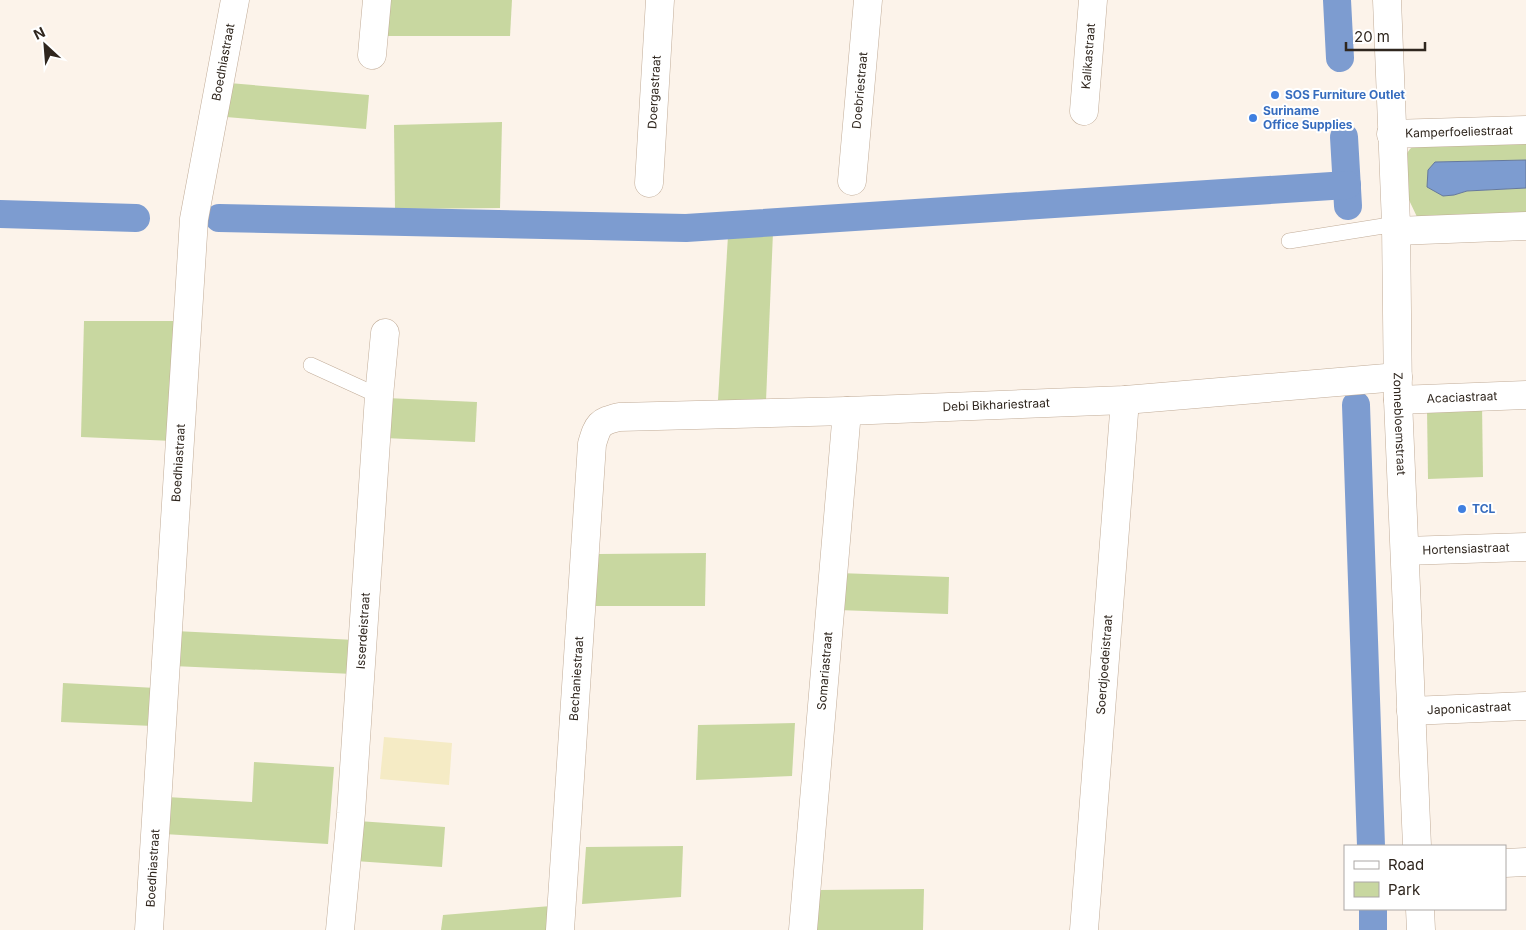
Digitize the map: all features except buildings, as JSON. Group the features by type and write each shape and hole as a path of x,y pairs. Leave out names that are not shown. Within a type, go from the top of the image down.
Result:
{"street":[{"name":"Boedhiastraat","path":"149,930 194,220 235,0"},
{"path":"372,55 377,0"},
{"name":"Doergastraat","path":"649,183 660,0"},
{"name":"Doebriestraat","path":"852,181 868,0"},
{"name":"Kalikastraat","path":"1084,111 1093,0"},
{"name":"Zonnebloemstraat","path":"1387,0 1396,227 1398,389 1418,845"},
{"name":"Kamperfoeliestraat","path":"1391,134 1526,130"},
{"path":"1396,227 1526,226"},
{"name":"Isserdeistraat","path":"340,930 352,813 379,396 385,333"},
{"name":"Acaciastraat","path":"1398,389 1526,395"},
{"name":"Debi Bikhariestraat","path":"597,427 607,420 619,417 847,412 1398,389"},
{"name":"Soerdjoedeistraat","path":"1084,930 1126,400"},
{"name":"Somariastraat","path":"803,930 847,412"},
{"name":"Bechaniestraat","path":"560,930 592,444 597,427"},
{"name":"Hortensiastraat","path":"1405,551 1526,547"},
{"name":"Japonicastraat","path":"1411,711 1526,706"},
{"path":"1506,863 1526,862"},
{"path":"1420,910 1422,930"}],"lane":[{"path":"1289,241 1396,227"},
{"path":"311,365 379,396"}],"green space":[{"path":"387,0 512,0 510,36 384,36"},
{"path":"229,83 369,95 366,129 226,117"},
{"path":"502,122 500,208 395,209 394,125"},
{"path":"1526,135 1526,160 1436,162 1454,195 1467,191 1526,188 1526,217 1418,219 1409,200 1405,156 1417,143"},
{"path":"773,232 766,401 718,400 728,236"},
{"path":"84,321 177,321 173,441 81,437"},
{"path":"386,398 477,402 475,442 384,438"},
{"path":"1482,404 1483,477 1428,479 1427,409"},
{"path":"706,553 705,606 594,606 599,554"},
{"path":"839,573 949,577 948,614 838,610"},
{"path":"175,631 355,640 353,674 173,666"},
{"path":"63,683 156,688 153,726 61,722"},
{"path":"795,723 792,776 696,780 698,725"},
{"path":"254,762 334,767 328,844 164,834 167,797 252,802"},
{"path":"358,821 445,827 442,867 355,861"},
{"path":"683,846 681,897 582,904 586,847"},
{"path":"924,889 923,930 816,930 818,890"},
{"path":"551,906 549,930 441,930 443,915"}],"sand":[{"path":"384,737 452,743 449,785 380,779"}],"water":[{"path":"1526,160 1526,188 1467,191 1443,196 1427,187 1428,170 1435,162"}],"waterway":[{"path":"1337,0 1340,58"},
{"path":"1344,137 1348,206"},
{"path":"219,218 686,228 1347,185"},
{"path":"0,214 136,218"},
{"path":"1356,405 1371,845"},
{"path":"1373,910 1373,930"}],"place":[{"name":"SOS Furniture Outlet","path":"1275,95"},
{"name":"Suriname Office Supplies","path":"1253,118"},
{"name":"TCL","path":"1462,509"}]}
